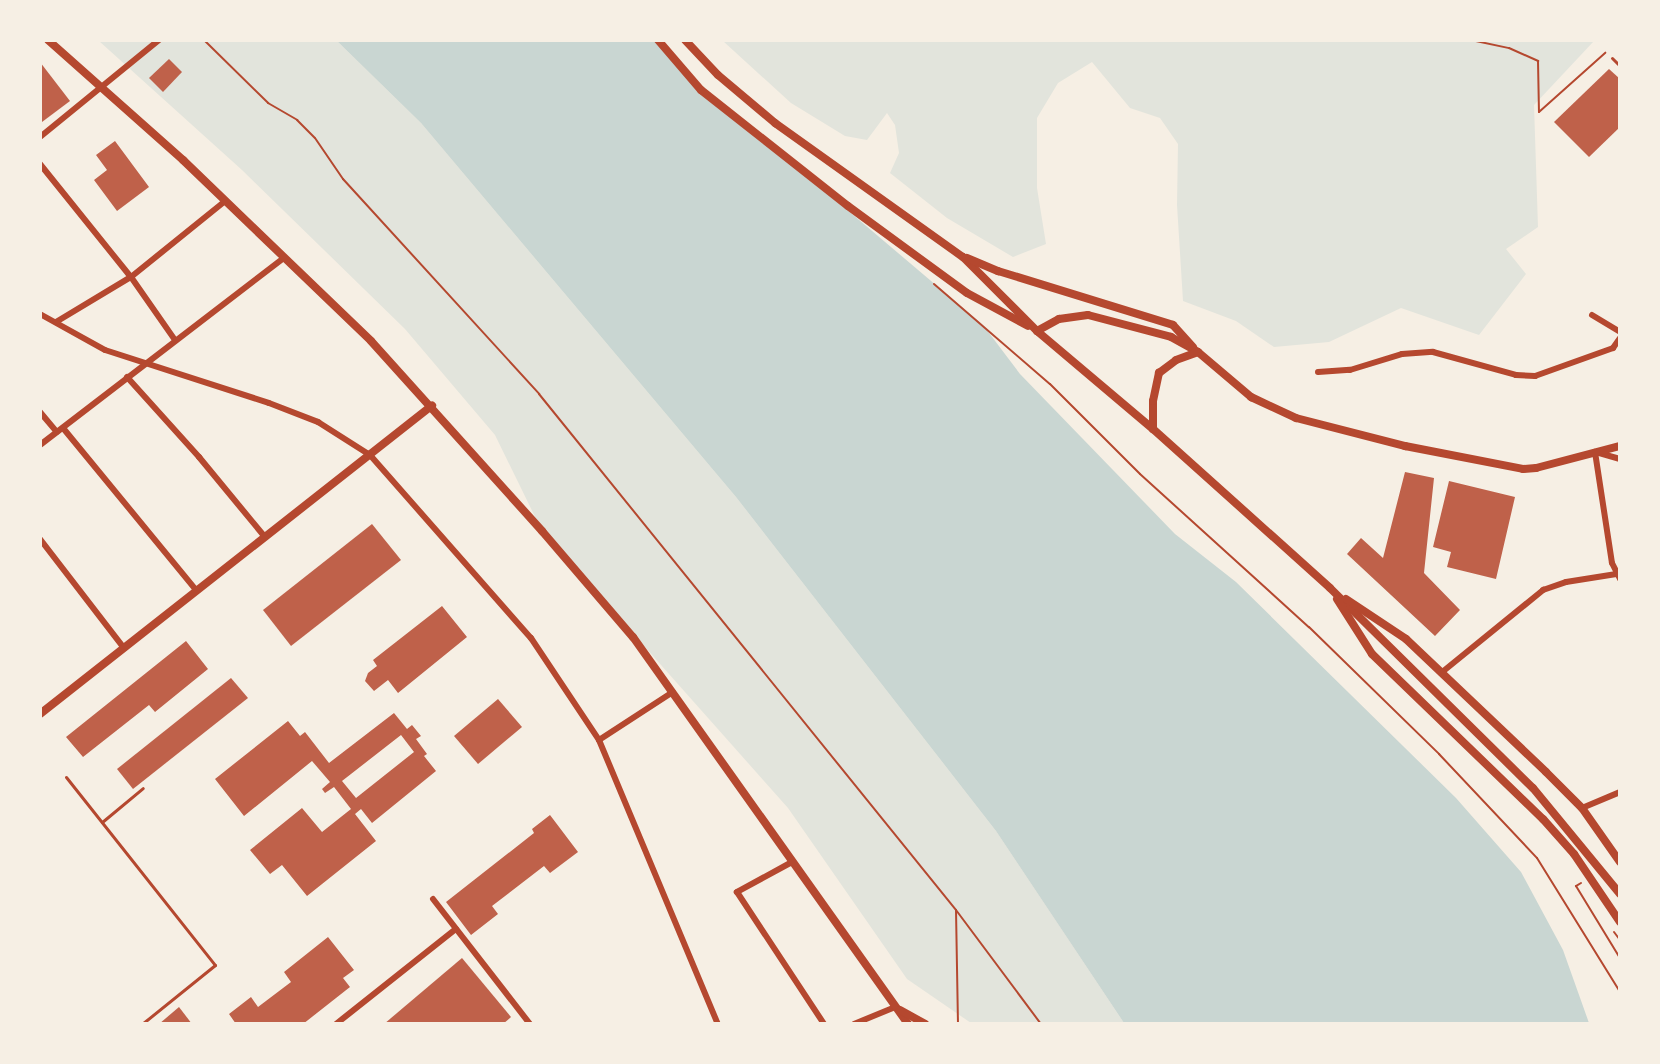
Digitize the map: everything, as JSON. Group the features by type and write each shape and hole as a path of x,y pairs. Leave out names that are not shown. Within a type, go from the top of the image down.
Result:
{"street":[{"path":"48,40 100,89 183,160 224,202 371,341 432,406 633,637 908,1023"},
{"path":"40,137 159,40"},
{"path":"658,40 701,90 848,206 967,293 1037,331"},
{"path":"685,40 718,75 775,123 963,257 1037,331 1153,429 1330,588 1533,788 1620,894"},
{"path":"40,165 131,277 175,340"},
{"path":"56,322 131,277 224,202"},
{"path":"963,257 998,271 1173,325 1198,352 1251,397 1296,418 1394,443 1523,468 1536,468 1620,446"},
{"path":"40,445 284,258"},
{"path":"40,314 105,350 318,422 370,455 531,638 599,740 718,1023"},
{"path":"1037,331 1059,319 1088,315 1171,337 1198,352"},
{"path":"1592,315 1620,332"},
{"path":"1318,372 1350,370 1402,354 1433,352 1516,375 1535,376 1613,348 1620,338"},
{"path":"1153,429 1153,401 1159,373 1176,360 1198,352"},
{"path":"128,377 199,457 265,537"},
{"path":"40,714 432,406"},
{"path":"40,412 60,430 197,591"},
{"path":"1595,452 1620,459"},
{"path":"1441,673 1543,590 1566,582 1618,576 1595,452"},
{"path":"40,538 124,648"},
{"path":"1330,588 1406,639 1582,808 1620,862"},
{"path":"1330,588 1372,654 1543,819 1574,854 1620,922"},
{"path":"599,740 673,692"},
{"path":"1582,808 1620,792"},
{"path":"792,861 737,892 824,1023"},
{"path":"433,899 530,1023"},
{"path":"336,1023 456,929"},
{"path":"854,1023 895,1007 925,1023"}],"lane":[{"path":"1612,58 1620,66"},
{"path":"66,777 215,965 142,1023"},
{"path":"102,822 143,788"}],"path":[{"path":"204,40 268,103 297,120 315,138 343,179 539,394 956,910 1041,1023"},
{"path":"1471,40 1509,48 1538,61 1539,112 1604,53 1612,58"},
{"path":"927,278 1050,384 1140,474 1309,627 1438,754 1537,858 1620,992"},
{"path":"1582,883 1576,886 1620,958"},
{"path":"956,910 958,1023"},
{"path":"1613,930 1620,940"}],"shaded area":[{"path":"99,41 337,41 421,123 736,497 996,831 1124,1023 971,1023 907,979 788,808 542,531 495,435 405,329 242,170"},
{"path":"337,41 663,41 681,69 983,325 1020,374 1175,534 1236,582 1456,798 1521,872 1563,950 1589,1023 1124,1023 996,831 736,497 421,123"},
{"path":"723,41 1594,41 1534,105 1538,227 1506,249 1526,274 1479,335 1401,308 1329,342 1274,347 1236,321 1183,301 1177,205 1178,144 1160,118 1130,108 1092,62 1058,83 1037,118 1037,188 1046,244 1013,257 947,218 890,173 899,153 895,125 887,113 867,140 845,136 791,103"}],"building":[{"path":"169,59 182,72 163,92 149,78"},
{"path":"40,62 70,101 42,122 40,120"},
{"path":"1609,69 1620,79 1620,127 1589,157 1554,122"},
{"path":"115,141 149,187 117,211 94,180 107,170 96,155"},
{"path":"1405,472 1434,478 1424,573 1460,610 1435,636 1347,554 1361,538 1383,558"},
{"path":"1449,481 1515,497 1496,579 1447,567 1451,552 1433,547"},
{"path":"372,524 401,560 291,646 263,610"},
{"path":"442,606 467,637 398,693 388,680 374,691 365,681 368,673 377,666 373,660"},
{"path":"186,641 208,669 155,712 149,705 83,757 66,737"},
{"path":"231,678 248,698 133,789 117,769"},
{"path":"498,699 522,727 478,764 454,736"},
{"path":"394,713 407,729 412,725 421,736 416,739 427,754 424,756 436,771 372,823 361,809 355,814 376,841 307,896 282,865 270,874 250,850 302,808 322,832 351,809 334,787 325,793 322,789 330,782 312,761 244,816 215,779 288,721 300,736 305,732 329,763","holes":["401,735 414,752 356,798 342,781"]},
{"path":"550,815 578,852 550,873 544,866 492,906 498,914 471,935 446,902 534,833 532,829"},
{"path":"328,937 354,970 343,978 350,987 303,1024 236,1024 229,1014 251,997 258,1007 291,982 284,972"},
{"path":"462,958 511,1017 503,1024 384,1024"},
{"path":"179,1007 192,1024 159,1024"}]}
